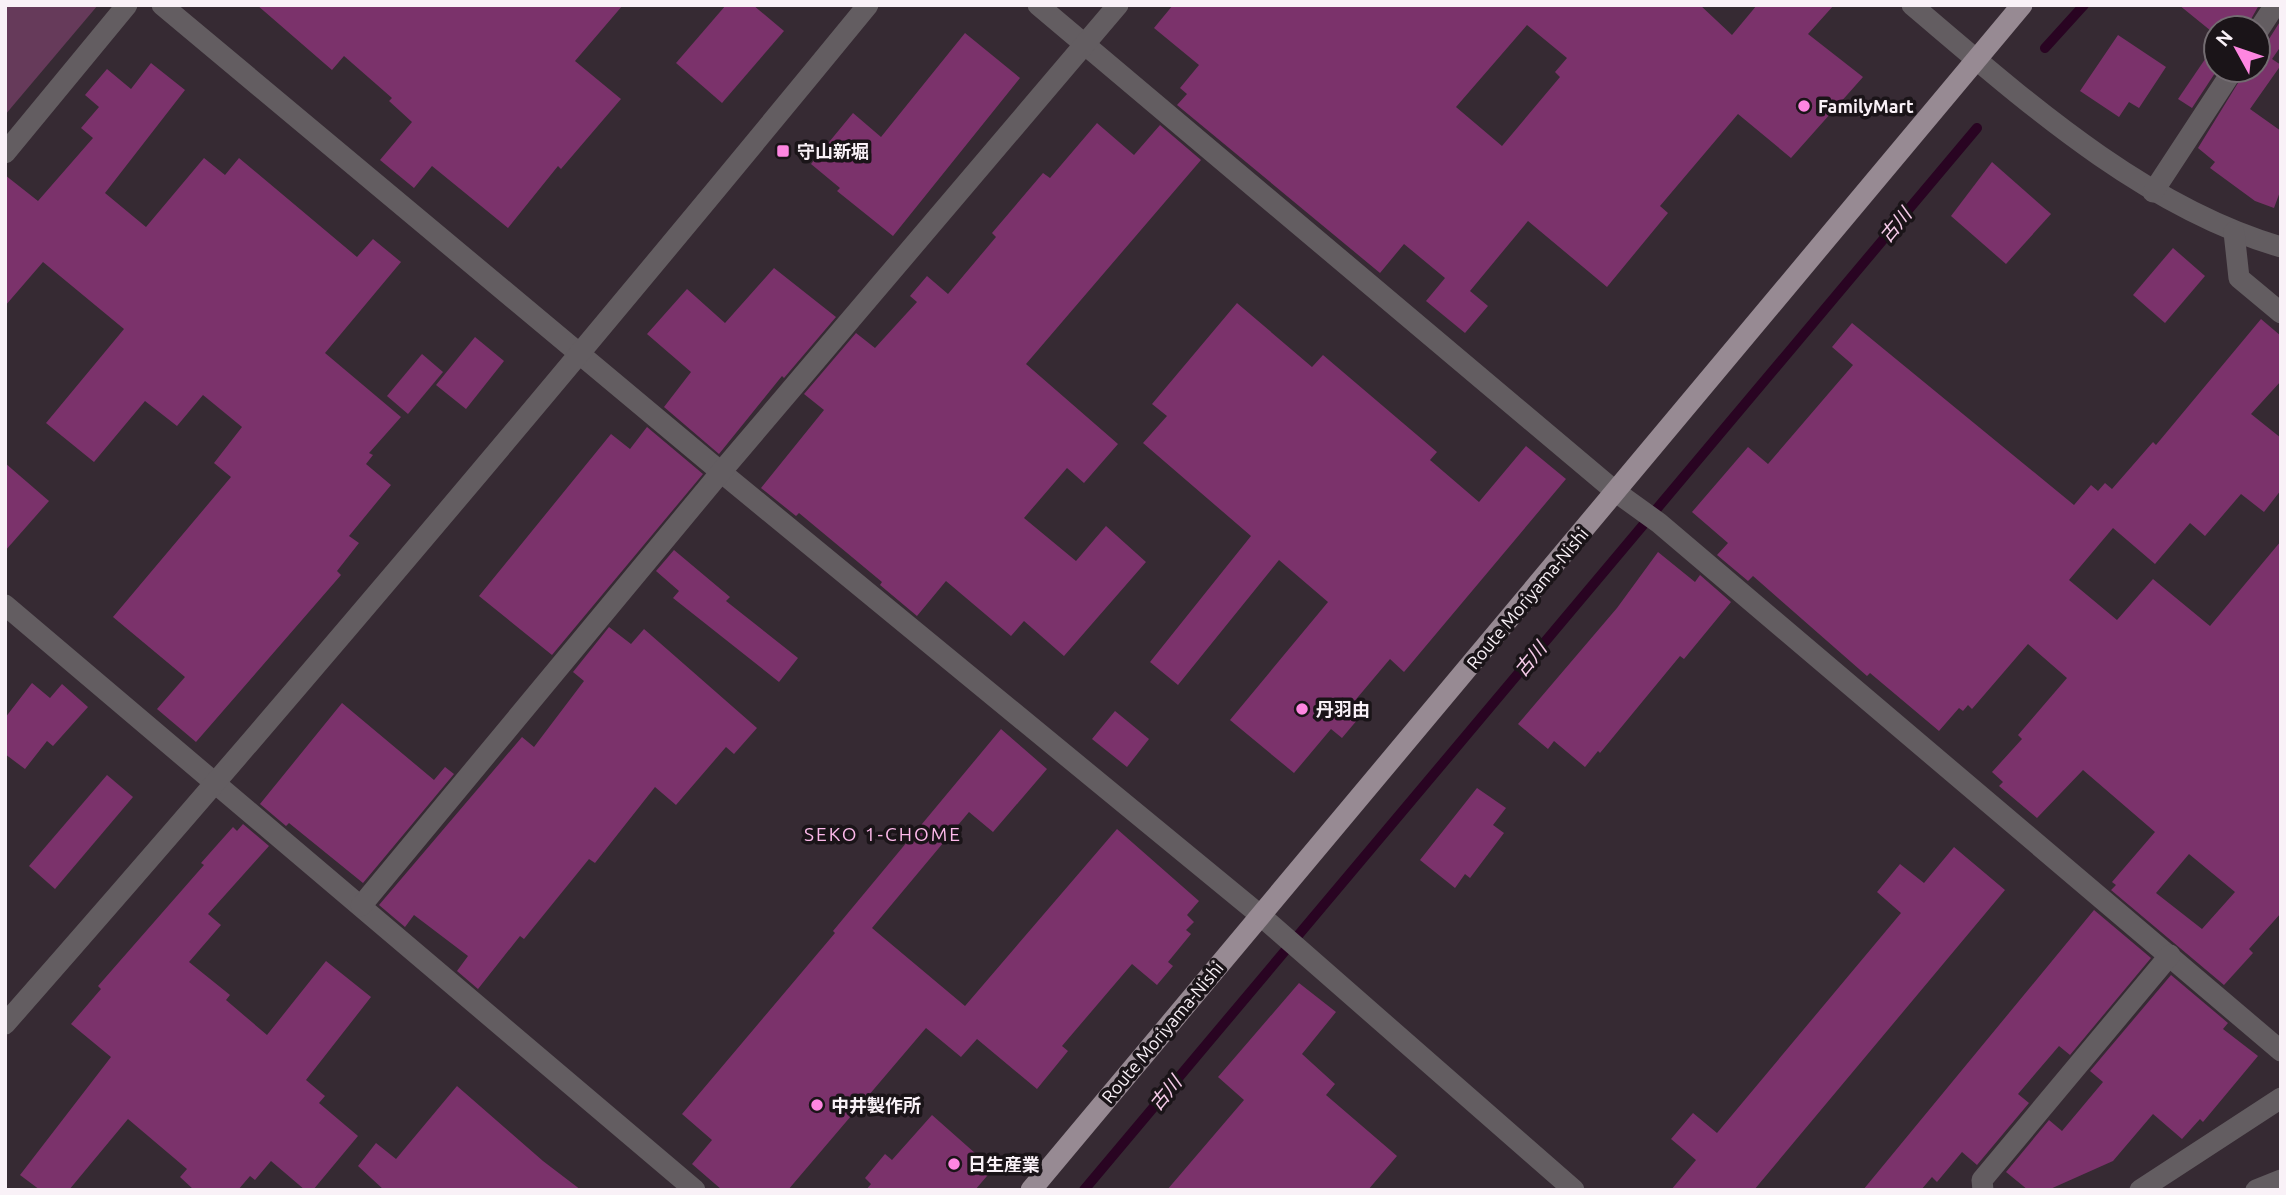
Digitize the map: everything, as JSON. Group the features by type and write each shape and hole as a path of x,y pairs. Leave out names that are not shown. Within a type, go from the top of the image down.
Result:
{"main road":[{"name":"Route Moriyama-Nishi","path":"1031,1190 2022,5"}],"street":[{"path":"5,153 127,5"},
{"path":"162,5 721,472 1260,915 1574,1190"},
{"path":"5,1024 217,783 581,355 868,5"},
{"path":"1038,5 1616,492 1659,523 2281,1051"},
{"path":"361,906 721,472 1118,5"},
{"path":"1912,5 1977,60 2124,174 2153,192 2234,232 2281,247"},
{"path":"2153,192 2224,84"},
{"path":"2234,232 2239,278 2281,313"},
{"path":"5,605 695,1190"},
{"path":"1983,1190 1982,1180 2170,955"},
{"path":"2140,1190 2281,1098"},
{"path":"2256,1190 2281,1180"}],"shaded area":[{"path":"5,5 98,5 5,115"}],"building":[{"path":"257,5 623,5 575,61 621,99 561,169 558,166 508,228 432,166 414,188 380,160 412,122 389,101 392,98 344,56 332,70"},
{"path":"726,5 753,5 784,31 722,103 676,63"},
{"path":"1173,5 1700,5 1732,35 1757,5 1834,5 1808,34 1863,77 1791,158 1738,114 1660,206 1668,213 1607,287 1528,221 1470,291 1488,306 1465,333 1426,301 1445,278 1404,244 1380,273 1177,105 1187,94 1180,88 1199,65 1154,28","holes":["1527,25 1567,58 1555,72 1560,77 1502,146 1456,107"]},
{"path":"2179,5 2259,5 2254,14 2202,14 2202,24"},
{"path":"2281,20 2281,46 2272,59 2272,34"},
{"path":"965,33 1020,78 893,236 837,191 840,188 811,164 853,113 881,137"},
{"path":"2118,35 2166,67 2139,108 2129,102 2119,117 2080,91"},
{"path":"2272,59 2281,65 2272,78"},
{"path":"151,63 185,90 105,193 146,227 204,158 225,175 239,158 357,257 373,239 401,262 325,353 401,417 369,453 373,455 366,464 391,485 349,536 359,543 337,571 341,575 196,742 157,709 185,677 113,617 231,477 214,463 242,427 203,395 177,426 145,401 94,462 46,423 124,329 43,262 5,306 5,175 38,201 93,138 81,128 99,107 85,95 107,69 131,89"},
{"path":"2202,64 2202,84 2208,84 2192,108 2178,99"},
{"path":"2237,84 2268,84 2250,109 2281,131 2281,189 2274,208 2255,201 2210,168 2215,162 2198,148"},
{"path":"1097,123 1134,155 1160,125 1201,160 1026,364 1118,444 1084,483 1067,468 1024,518 1076,561 1106,526 1146,562 1064,656 1024,621 1011,636 946,581 917,616 880,585 882,582 799,513 796,516 761,488 824,410 804,394 856,333 875,348 917,302 910,296 927,276 948,294 996,237 992,233 1043,173 1050,178"},
{"path":"1992,162 2051,214 2006,264 1951,216"},
{"path":"2173,248 2205,276 2165,323 2133,295"},
{"path":"774,268 836,317 784,378 782,376 719,454 664,407 691,372 647,334 687,289 725,323"},
{"path":"1237,303 1312,367 1323,355 1437,452 1430,460 1479,502 1526,446 1566,479 1404,672 1390,659 1347,710 1358,719 1342,738 1331,729 1294,773 1230,720 1328,602 1279,560 1178,685 1150,662 1251,536 1143,443 1167,416 1152,404"},
{"path":"2261,319 2281,336 2281,381 2251,414 2281,438 2281,490 2264,512 2241,494 2205,536 2190,523 2155,564 2113,528 2069,580 2117,620 2153,579 2210,626 2281,541 2281,913 2249,949 2253,953 2224,985 2111,890 2116,885 2112,882 2155,832 2083,770 2037,818 1999,786 2003,782 1992,772 2022,739 2018,735 2067,678 2028,644 1972,709 1968,705 1963,711 1959,708 1939,731 1870,673 1867,676 1753,576 1748,581 1717,555 1728,543 1692,512 1748,447 1768,464 1853,365 1832,347 1852,323 2074,505 2091,485 2098,491 2105,483 2112,489 2153,442 2156,445","holes":["2189,854 2235,892 2202,929 2156,893"]},
{"path":"475,337 504,361 466,409 436,385"},
{"path":"422,354 443,372 408,414 387,396"},
{"path":"647,427 703,474 552,655 479,596 611,434 630,449"},
{"path":"5,463 49,501 5,551"},
{"path":"674,550 730,597 726,601 798,658 779,682 673,598 679,591 656,571"},
{"path":"1658,552 1695,582 1700,575 1731,602 1684,659 1680,656 1600,753 1598,751 1585,767 1554,741 1548,749 1518,724 1617,608"},
{"path":"609,627 631,644 644,629 757,728 734,754 726,747 676,805 655,787 595,863 589,859 524,939 520,936 478,989 457,971 468,956 414,915 405,927 379,905 522,737 534,747 584,681 573,672"},
{"path":"32,683 50,698 62,684 88,707 53,746 47,741 25,769 5,754 5,718"},
{"path":"342,703 434,780 445,767 454,774 363,883 289,823 286,826 260,804"},
{"path":"1115,711 1149,739 1127,767 1092,739"},
{"path":"1001,729 1047,769 993,832 969,812 872,928 965,1006 1117,829 1199,901 1187,915 1194,922 1186,930 1191,934 1168,962 1173,966 1157,985 1132,964 1062,1046 1068,1051 1037,1089 977,1039 961,1057 926,1028 788,1190 722,1190 692,1164 712,1140 682,1114 835,933 833,931"},
{"path":"107,775 133,797 55,889 29,866"},
{"path":"1477,788 1506,808 1493,825 1504,833 1470,878 1465,874 1455,888 1420,860"},
{"path":"243,824 269,846 208,914 221,925 189,962 230,995 226,1000 267,1035 326,961 371,997 306,1080 325,1096 319,1103 358,1136 313,1190 305,1190 271,1161 255,1180 250,1176 238,1190 194,1190 180,1177 187,1169 128,1119 69,1190 40,1190 20,1175 111,1057 71,1024 101,989 98,986 204,865 201,863 233,827 237,831"},
{"path":"1954,847 2005,890 1754,1190 1671,1190 1696,1160 1671,1139 1693,1113 1717,1133 1901,913 1877,892 1900,864 1924,883"},
{"path":"2094,910 2151,958 2070,1055 2059,1046 2018,1094 2029,1103 1977,1165 1962,1152 1937,1182 1932,1177 1921,1190 1863,1190"},
{"path":"2171,975 2228,1023 2223,1029 2258,1056 2203,1122 2200,1119 2182,1139 2153,1114 2113,1161 2048,1190 2028,1190 2006,1172 2049,1120 2062,1131 2103,1082 2090,1071"},
{"path":"1299,983 1336,1012 1302,1054 1335,1084 1326,1095 1397,1156 1368,1190 1167,1190 1244,1100 1218,1077"},
{"path":"457,1086 543,1161 581,1190 384,1190 358,1166 376,1143 396,1159"},
{"path":"932,1115 993,1169 975,1190 866,1190 871,1184 865,1178 885,1154 892,1160"}],"waterway":[{"name":"古川","path":"2045,48 2084,5"},
{"name":"古川","path":"1084,1190 1977,128"}],"place":[{"name":"FamilyMart","path":"1804,106"},
{"name":"守山新堀","path":"783,151"},
{"name":"丹羽由","path":"1302,709"},
{"name":"中井製作所","path":"817,1105"},
{"name":"日生産業","path":"954,1164"}],"district":[{"name":"SEKO 1-CHOME","path":"883,834"}]}
